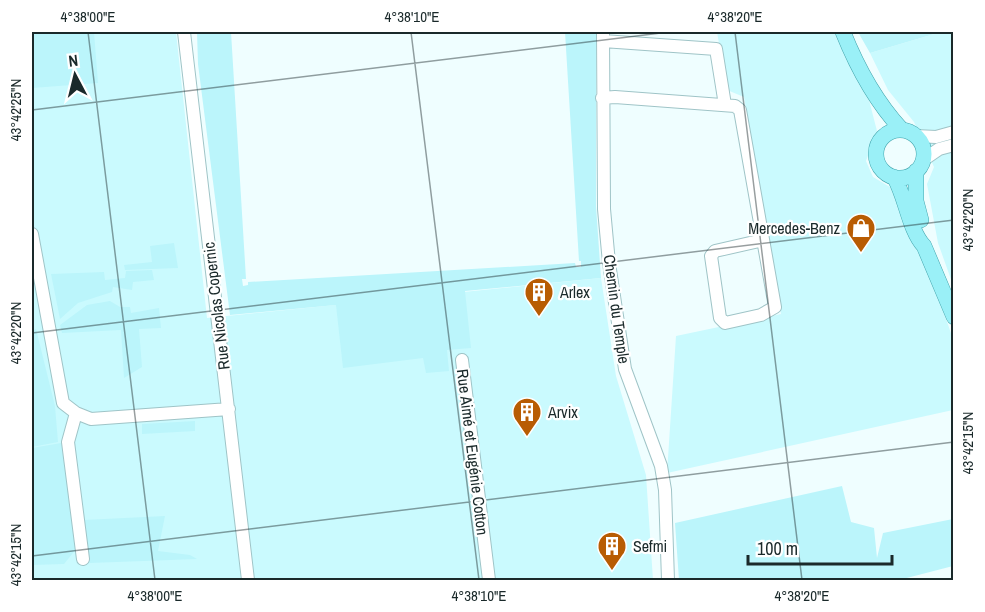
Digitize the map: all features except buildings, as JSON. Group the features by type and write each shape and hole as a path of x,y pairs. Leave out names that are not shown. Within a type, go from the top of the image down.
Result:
{"main road":[{"path":"843,32 868,82 889,116 923,147 916,201 925,237 924,246"},
{"path":"868,82 880,120 882,138"},
{"path":"909,133 888,133 882,138 876,152 877,160 884,171 894,177 919,240 924,246 954,317"},
{"path":"894,177 909,176 920,166"}],"street":[{"name":"Rue Nicolas Copernic","path":"184,32 248,580"},
{"path":"603,36 716,49 725,105"},
{"name":"Chemin du Temple","path":"603,36 604,208 609,263 625,369 661,466 665,490 668,580"},
{"path":"602,98 725,105 735,106 740,110 775,307 761,315 725,323 720,318 711,256 715,250 763,240"},
{"path":"909,133 936,137 954,132"},
{"path":"920,166 939,149 954,146"},
{"path":"32,234 63,403 76,413 91,419 229,409"},
{"name":"Rue Aimé et Eugénie Cotton","path":"462,360 489,580"},
{"path":"76,413 68,442 83,559"}],"shaded area":[{"path":"32,32 176,32 207,318 601,278 616,376 646,475 653,580 32,580"},
{"path":"32,32 94,32 98,83 32,88"},
{"path":"197,32 231,32 246,279 242,279 243,286 248,285 248,282 575,263 576,267 581,267 565,32 596,32 596,206 601,278 465,291 471,348 447,350 449,371 426,373 423,358 343,368 336,305 230,315 198,64"},
{"path":"717,32 836,32 844,54 869,100 877,131 866,161 873,177 890,187 934,284 953,339 953,410 667,473 676,336 781,314 744,97 727,90"},
{"path":"858,32 941,32 870,53"},
{"path":"941,32 953,32 953,285 938,243 927,184 934,167 914,122 888,90 870,53"},
{"path":"174,243 178,268 125,270 124,265 152,262 150,246"},
{"path":"152,270 154,280 133,282 132,290 113,287 112,292 78,303 60,319 51,274 104,272 105,280 125,278 126,271"},
{"path":"110,301 120,307 130,307 131,313 159,308 161,328 139,329 142,367 124,378 121,330 62,333 60,325 87,305"},
{"path":"36,329 55,406 58,442 32,447 34,405 32,331"},
{"path":"195,421 195,431 142,434 142,424"},
{"path":"61,443 77,548 64,564 32,565 32,448"},
{"path":"842,486 851,522 874,528 877,558 883,533 953,519 953,566 899,580 679,580 675,523"},
{"path":"165,516 158,551 190,555 197,559 89,563 84,520"}],"place":[{"name":"Mercedes-Benz","path":"861,254"},
{"name":"Arlex","path":"539,318"},
{"name":"Arvix","path":"527,438"},
{"name":"Sefmi","path":"612,572"}]}
